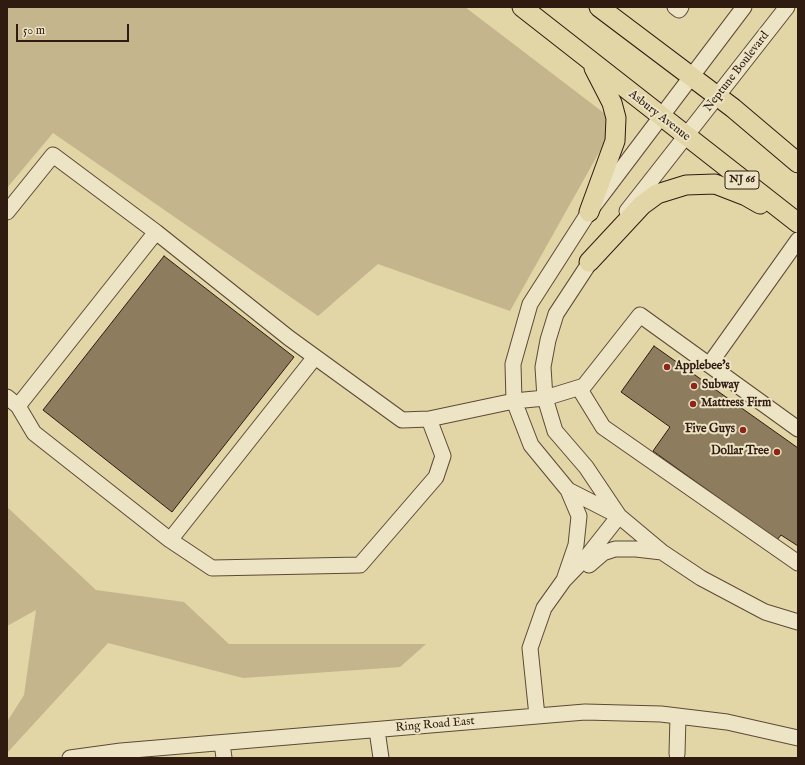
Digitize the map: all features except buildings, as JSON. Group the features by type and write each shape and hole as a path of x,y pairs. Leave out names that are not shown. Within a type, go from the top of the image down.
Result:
{"main road":[{"name":"Asbury Avenue","path":"522,7 793,219"},
{"path":"599,7 718,97 798,163"},
{"path":"589,212 615,141 616,118 612,103 590,59"},
{"path":"589,262 642,205 657,194 686,185 715,184 746,196 793,219"}],"street":[{"path":"675,7 679,10 681,7"},
{"path":"564,580 576,545 579,516 568,490 531,445 514,401 513,364 530,304 589,212 660,116 744,7"},
{"name":"Neptune Boulevard","path":"619,516 586,467 555,431 545,398 543,367 548,340 556,314 589,262 787,7"},
{"path":"7,212 53,155 156,232 315,357 402,420 429,419 514,401 545,398 584,386 640,315 798,430"},
{"path":"156,232 13,402 34,434 170,540 212,568 360,565 436,477 443,456 429,419"},
{"path":"709,365 798,240"},
{"path":"170,540 315,357"},
{"path":"579,388 603,427 798,563"},
{"path":"568,490 619,516 662,552 701,578 765,612 798,622"},
{"path":"537,716 530,648 544,608 564,580 589,554 619,516"},
{"path":"564,580 582,570 603,553 614,549 636,548 662,552"},
{"name":"Ring Road East","path":"70,758 222,743 537,716 609,712 678,716 727,722 798,738"},
{"path":"677,754 678,716"},
{"path":"377,730 381,758"},
{"path":"222,743 224,758"}],"shaded area":[{"path":"7,7 465,7 604,113 610,133 510,311 378,264 318,316 53,133 7,188"},
{"path":"7,507 96,590 184,602 229,644 426,644 400,667 243,678 108,643 7,753 7,722 24,695 36,610 7,626"}],"place":[{"name":"Applebee's","path":"667,367"},
{"name":"Subway","path":"694,386"},
{"name":"Mattress Firm","path":"693,404"},
{"name":"Five Guys","path":"743,430"},
{"name":"Dollar Tree","path":"777,452"}]}
